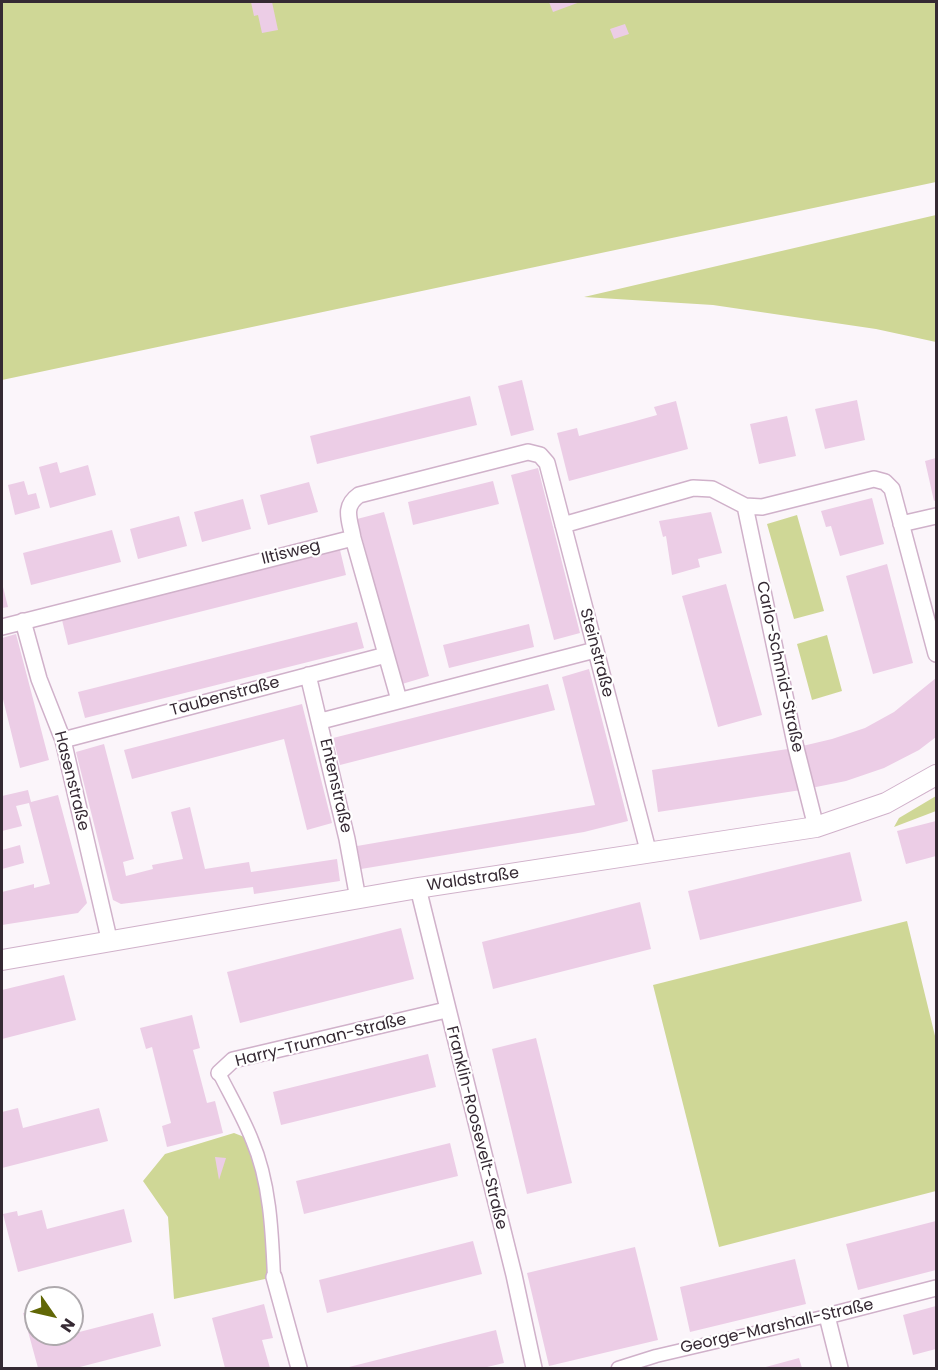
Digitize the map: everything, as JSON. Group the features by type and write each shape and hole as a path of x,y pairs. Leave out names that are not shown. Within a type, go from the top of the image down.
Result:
{"street":[{"name":"Steinstraße","path":"353,538 347,511 350,501 359,495 528,453 540,455 547,463 649,854"},
{"path":"563,525 693,488 712,489 746,506 762,507 874,479 885,482 892,489 936,654"},
{"name":"Carlo-Schmid-Straße","path":"746,506 796,747 816,827"},
{"path":"902,524 936,516"},
{"path":"353,538 399,700"},
{"name":"Iltisweg","path":"2,627 353,538"},
{"name":"Hasenstraße","path":"23,621 39,679 63,740 110,943"},
{"path":"321,721 595,650"},
{"name":"Taubenstraße","path":"63,740 386,655"},
{"name":"Entenstraße","path":"308,675 321,721 358,899"},
{"name":"Waldstraße","path":"2,960 418,888 816,827 886,803 936,775"},
{"name":"Franklin-Roosevelt-Straße","path":"418,888 446,1010 514,1275 534,1368"},
{"name":"Harry-Truman-Straße","path":"298,1368 274,1277 273,1238 263,1175 252,1140 219,1073 233,1060 446,1010"},
{"name":"George-Marshall-Straße","path":"618,1368 656,1356 936,1288"},
{"path":"827,1316 840,1368"}],"green space":[{"path":"2,2 936,2 936,182 2,380"},
{"path":"936,215 936,342 876,329 713,305 584,297"},
{"path":"797,515 824,611 794,619 767,524"},
{"path":"827,635 842,691 812,700 797,644"},
{"path":"936,796 936,811 894,827 899,818"},
{"path":"907,921 936,1040 936,1191 719,1247 653,985"},
{"path":"234,1133 252,1140 274,1277 174,1299 168,1217 143,1181 165,1154"}],"building":[{"path":"251,2 272,2 278,30 262,33 258,15 254,16"},
{"path":"549,2 580,2 553,12"},
{"path":"625,24 629,34 614,39 610,29"},
{"path":"522,380 534,430 511,436 498,386"},
{"path":"470,396 477,425 317,464 310,436"},
{"path":"857,400 865,440 825,449 815,409"},
{"path":"676,401 688,449 569,481 557,433 577,428 579,436 632,422 657,415 654,407"},
{"path":"787,416 796,456 759,464 750,424"},
{"path":"936,458 936,500 934,501 925,461"},
{"path":"57,462 60,473 88,465 96,495 50,508 39,467"},
{"path":"538,468 580,633 554,640 511,475"},
{"path":"24,481 28,495 36,493 40,508 15,515 8,485"},
{"path":"493,481 499,504 413,525 408,502"},
{"path":"309,482 318,512 268,525 260,495"},
{"path":"872,498 884,544 840,556 831,526 826,527 821,511"},
{"path":"243,499 251,529 202,542 194,512"},
{"path":"384,512 429,676 402,684 357,519"},
{"path":"711,512 722,553 698,559 700,567 672,575 666,536 663,537 659,521"},
{"path":"179,516 187,546 138,559 130,529"},
{"path":"112,530 121,562 31,585 23,553"},
{"path":"340,550 346,575 68,645 62,620"},
{"path":"887,564 913,663 873,674 846,576"},
{"path":"2,583 8,607 2,608"},
{"path":"726,584 762,715 718,727 682,596"},
{"path":"357,622 364,648 85,718 78,692"},
{"path":"529,624 534,647 449,668 443,645"},
{"path":"16,634 49,760 20,768 2,695 2,638"},
{"path":"589,669 628,821 584,832 361,869 357,846 595,805 562,677"},
{"path":"936,678 936,737 919,750 884,768 846,781 801,790 658,812 652,770 794,748 832,739 865,728 894,712"},
{"path":"548,684 555,710 340,765 333,738"},
{"path":"302,704 332,823 307,830 284,739 132,779 124,750"},
{"path":"104,744 134,859 123,862 126,876 153,869 152,865 183,859 171,812 190,807 205,869 249,862 251,872 337,859 340,881 254,894 253,887 121,904 113,900 76,752"},
{"path":"28,790 31,802 58,795 87,903 78,913 2,925 2,892 34,884 34,888 50,884 29,803 16,806 22,826 2,831 2,796"},
{"path":"936,821 936,856 906,864 897,831"},
{"path":"20,845 24,863 2,869 2,850"},
{"path":"850,852 862,901 700,940 688,891"},
{"path":"640,902 651,949 493,989 482,942"},
{"path":"401,928 414,979 240,1023 227,972"},
{"path":"64,975 76,1020 2,1039 2,990"},
{"path":"192,1015 200,1048 193,1050 207,1103 215,1101 223,1133 167,1147 162,1126 171,1123 152,1047 146,1049 140,1028"},
{"path":"536,1038 572,1183 527,1194 492,1049"},
{"path":"428,1054 436,1087 281,1125 273,1092"},
{"path":"18,1108 23,1128 99,1108 108,1141 2,1168 2,1112"},
{"path":"450,1143 458,1176 304,1214 296,1181"},
{"path":"215,1157 226,1158 219,1180"},
{"path":"124,1209 132,1242 18,1272 3,1214 17,1211 18,1216 42,1210 47,1229"},
{"path":"936,1221 936,1270 858,1290 846,1244"},
{"path":"473,1241 482,1274 327,1313 319,1280"},
{"path":"635,1247 658,1340 549,1366 527,1273"},
{"path":"795,1259 806,1304 690,1332 680,1287"},
{"path":"264,1304 273,1338 262,1340 270,1368 225,1368 212,1318"},
{"path":"936,1306 936,1349 913,1355 903,1315"},
{"path":"153,1313 161,1346 76,1368 38,1368 32,1346 84,1346 84,1331"},
{"path":"496,1330 504,1363 483,1368 345,1368"},
{"path":"799,1358 802,1368 762,1368"}]}
